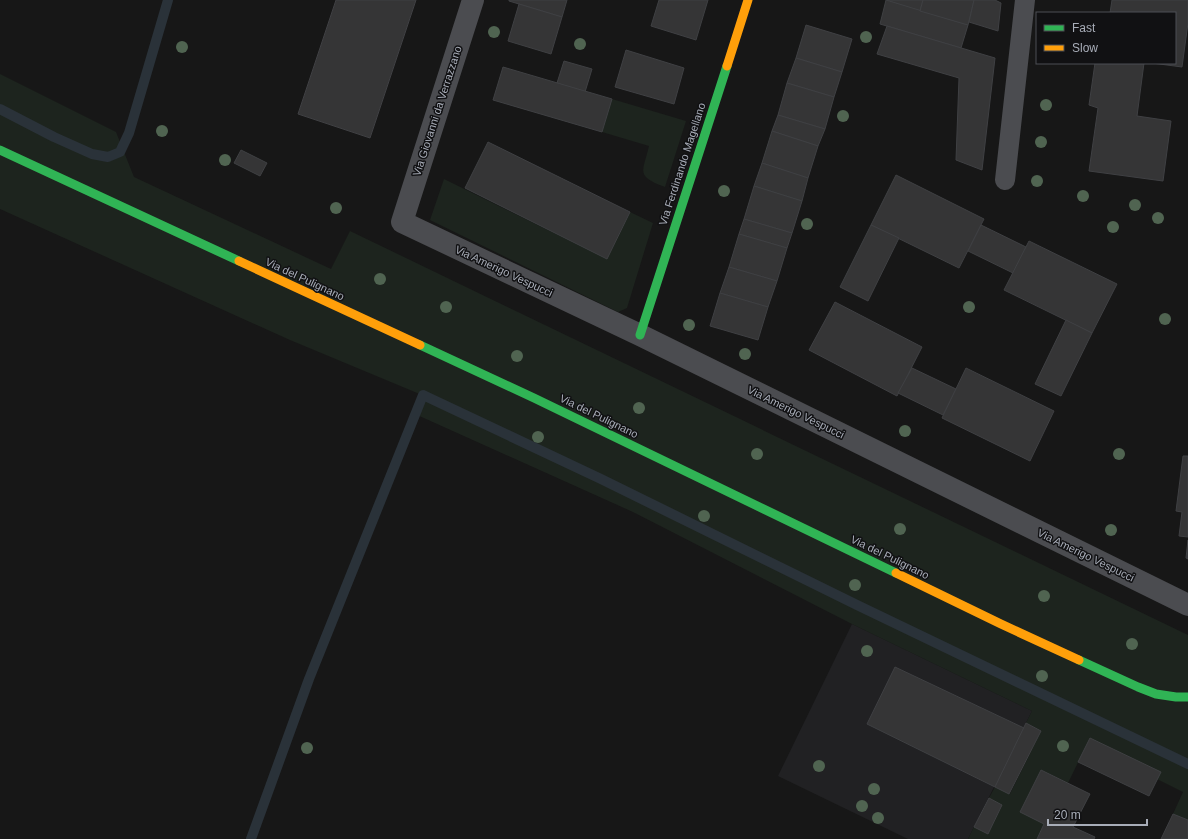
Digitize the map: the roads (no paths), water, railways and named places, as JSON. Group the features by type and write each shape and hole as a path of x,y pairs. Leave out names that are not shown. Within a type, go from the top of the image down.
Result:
{"street":[{"name":"Via Giovanni da Verrazzano","path":"402,222 473,0"},
{"name":"Via Ferdinando Magellano","path":"640,335 748,0"},
{"name":"Via del Pulignano","path":"0,150 534,398 1001,624 1144,690 1156,694 1188,697"},
{"name":"Via Amerigo Vespucci","path":"402,222 640,335 1188,605"}],"lane":[{"path":"1005,180 1025,0"}],"waterway":[{"path":"0,109 54,137 92,154 108,157 120,152 129,133 168,0"},
{"path":"251,839 309,679 423,395 601,479 857,605 1188,764"}]}
